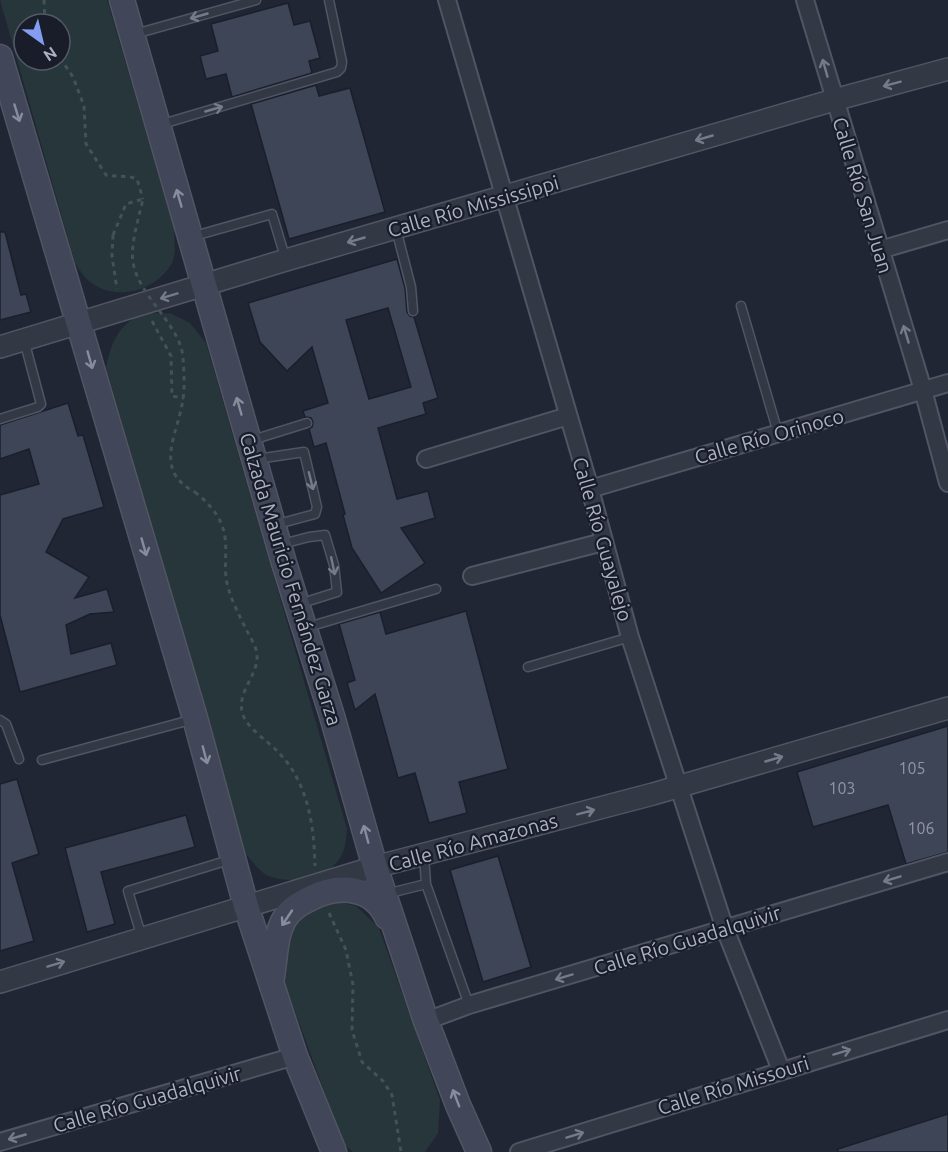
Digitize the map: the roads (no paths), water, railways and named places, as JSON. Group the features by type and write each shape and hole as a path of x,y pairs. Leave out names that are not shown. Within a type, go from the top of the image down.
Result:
{"main road":[{"name":"Calzada Mauricio Fernández Garza","path":"122,0 251,450 396,935 458,1105 479,1152"},
{"path":"0,57 195,718 246,906 295,1056 334,1152"},
{"path":"271,981 280,931 286,917 321,887 357,891 371,896 383,907 396,935"}],"street":[{"name":"Calle Río Guayalejo","path":"447,0 590,489 630,637 725,929 782,1070"},
{"name":"Calle Río San Juan","path":"805,0 923,390 948,483"},
{"name":"Calle Río Mississippi","path":"0,347 286,260 834,100 948,69"},
{"path":"880,250 948,230"},
{"name":"Calle Río Orinoco","path":"590,489 948,383"},
{"path":"426,459 568,416"},
{"path":"472,576 603,542"},
{"name":"Calle Río Amazonas","path":"0,982 246,906 321,887 375,867 678,787 948,708"},
{"name":"Calle Río Guadalquivir","path":"426,1020 469,1005 948,862"},
{"name":"Calle Río Missouri","path":"519,1152 948,1020"},
{"name":"Calle Río Guadalquivir","path":"0,1142 295,1056"}],"lane":[{"path":"132,35 256,0"},
{"path":"158,125 337,72 342,62 329,0"},
{"path":"190,237 272,214 286,260"},
{"path":"396,228 411,287 412,311"},
{"path":"741,306 778,433"},
{"path":"0,419 38,408 40,404 24,340"},
{"path":"251,450 307,423"},
{"path":"251,450 304,452 317,507 315,514 276,535"},
{"path":"276,535 309,537 325,535 334,565 337,592 297,604"},
{"path":"304,628 436,589"},
{"path":"528,667 630,637"},
{"path":"42,760 195,718"},
{"path":"0,720 6,724 19,759"},
{"path":"423,855 426,884 469,1005"},
{"path":"142,938 128,891 233,859"},
{"path":"384,894 426,884"}]}
